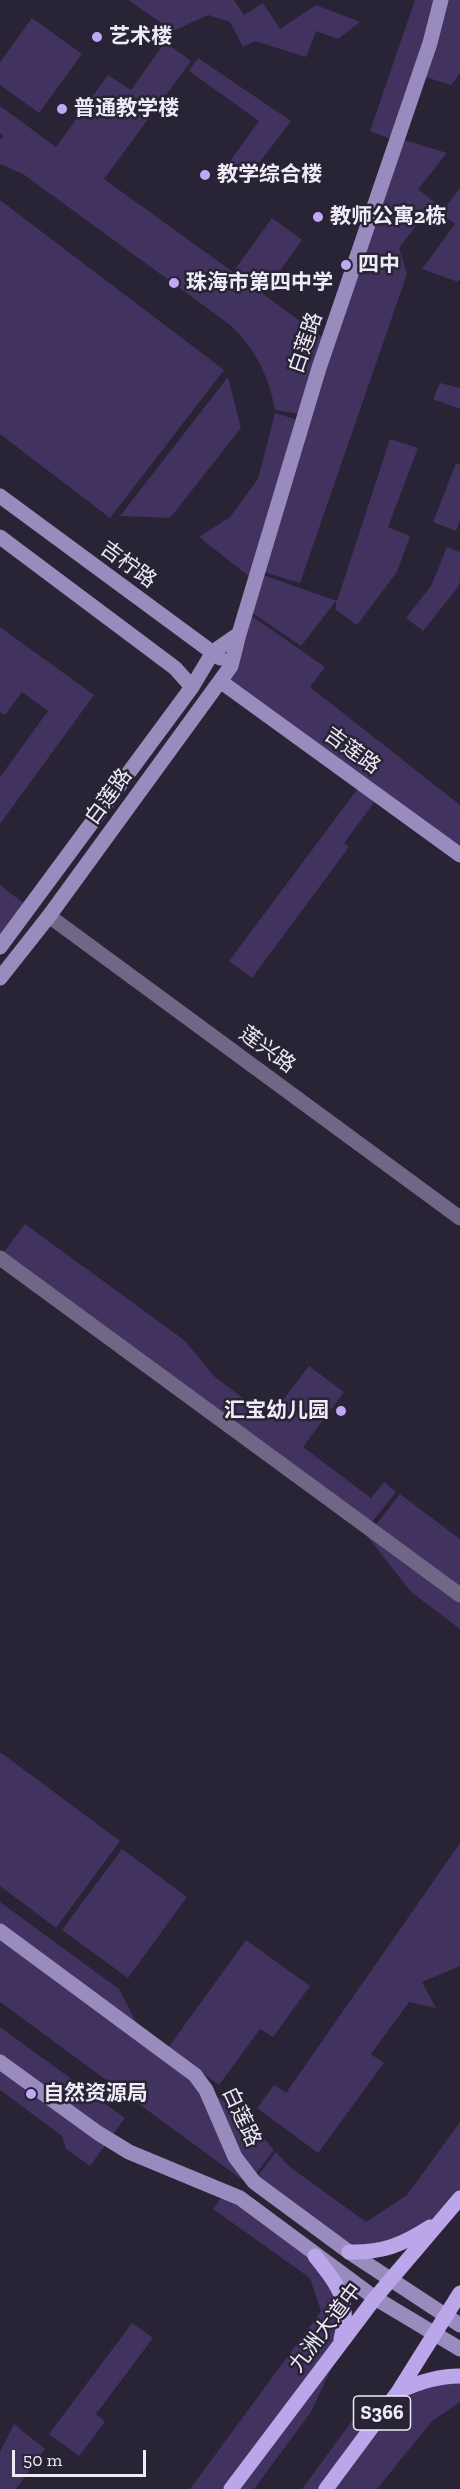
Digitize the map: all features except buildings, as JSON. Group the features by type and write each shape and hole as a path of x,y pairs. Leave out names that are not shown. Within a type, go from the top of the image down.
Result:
{"main road":[{"name":"白莲路","path":"0,978 231,666 238,634 319,368 430,43 441,0"},
{"name":"吉柠路","path":"0,496 231,666"},
{"path":"0,537 175,668 192,687 220,681 213,652"},
{"name":"白莲路","path":"0,947 192,687 213,652 238,634"},
{"name":"吉莲路","path":"220,681 460,855"},
{"name":"白莲路","path":"0,1931 195,2075 209,2097 230,2147 248,2176 349,2252 460,2325"},
{"path":"0,2062 98,2133 129,2152 240,2198 315,2256 375,2298 460,2349"},
{"name":"九洲大道中","path":"231,2489 375,2298 460,2198"},
{"path":"349,2252 371,2253 392,2248 415,2237 449,2212"},
{"path":"315,2256 341,2291 345,2306 345,2324 340,2344"},
{"path":"434,2333 460,2293"},
{"name":"S366","path":"326,2489 398,2392 434,2333"},
{"path":"398,2392 414,2384 442,2376 460,2376"}],"street":[{"name":"莲兴路","path":"48,916 460,1218"},
{"path":"0,1258 460,1595"}],"shaded area":[{"path":"128,0 234,0 244,15 263,3 280,29 316,5 360,22 338,39 316,31 306,57 255,41 243,47 230,22 208,15 173,31"},
{"path":"415,0 438,0 393,140 370,131"},
{"path":"446,0 460,0 460,73 451,85 425,77"},
{"path":"32,18 82,54 39,113 0,85 0,62"},
{"path":"165,42 191,61 104,179 233,272 272,218 302,240 263,294 322,337 299,414 275,410 260,363 229,324 23,174 0,164 0,140 3,136 0,133 0,106 56,147 108,75 131,90"},
{"path":"198,58 291,121 247,179 227,165 259,121 189,71"},
{"path":"401,139 447,153 418,189 434,202 399,248 407,274 300,583 264,572 325,369"},
{"path":"460,188 460,279 458,282 422,269 455,224 441,213"},
{"path":"0,200 224,370 110,518 0,434"},
{"path":"228,377 241,428 170,518 120,516"},
{"path":"440,383 460,388 460,409 433,399"},
{"path":"275,413 298,420 251,578 199,537 230,517 258,479"},
{"path":"390,439 418,448 388,527 410,536 397,572 357,625 336,610 336,601 301,646 251,612 263,575 337,601"},
{"path":"456,463 460,465 460,520 456,531 433,522"},
{"path":"447,547 460,552 460,581 458,587 423,631 406,618 431,586"},
{"path":"249,614 325,667 310,687 460,805 460,849 225,681"},
{"path":"0,627 94,695 0,824 0,777 48,711 22,692 5,715 0,712"},
{"path":"359,787 376,800 344,843 349,847 252,978 229,961"},
{"path":"0,885 26,905 0,940"},
{"path":"25,1224 184,1340 215,1377 269,1418 309,1366 344,1392 303,1447 371,1498 384,1482 396,1492 364,1532 0,1257"},
{"path":"400,1494 460,1539 460,1629 411,1592 367,1536"},
{"path":"0,1752 120,1841 56,1928 0,1886"},
{"path":"460,1843 460,1966 422,1982 436,2008 409,2002 371,2054 384,2063 318,2153 257,2108 274,2085 286,2093"},
{"path":"122,1849 187,1897 128,1978 62,1930"},
{"path":"0,1902 119,1989 149,2047 245,2117 274,2150 248,2184 0,2002"},
{"path":"246,1940 310,1986 273,2037 260,2029 219,2085 168,2048"},
{"path":"0,2027 125,2118 90,2166 66,2149 62,2136 0,2090"},
{"path":"460,2122 460,2201 435,2221 392,2244 348,2249 250,2186 276,2152 290,2167 366,2222 407,2195"},
{"path":"226,2191 315,2256 345,2306 331,2369 311,2412 254,2489 190,2489 321,2311 310,2278 213,2209"},
{"path":"132,2323 153,2338 96,2414 105,2422 79,2456 49,2434"},
{"path":"460,2378 460,2402 432,2421 377,2489 302,2489 352,2421 385,2400"},
{"path":"14,2424 45,2449 16,2489 0,2489 0,2452"}],"place":[{"name":"艺术楼","path":"97,37"},
{"name":"普通教学楼","path":"62,109"},
{"name":"教学综合楼","path":"205,175"},
{"name":"教师公寓2栋","path":"318,217"},
{"name":"四中","path":"346,265"},
{"name":"珠海市第四中学","path":"174,283"},
{"name":"汇宝幼儿园","path":"341,1411"},
{"name":"自然资源局","path":"31,2094"}]}
